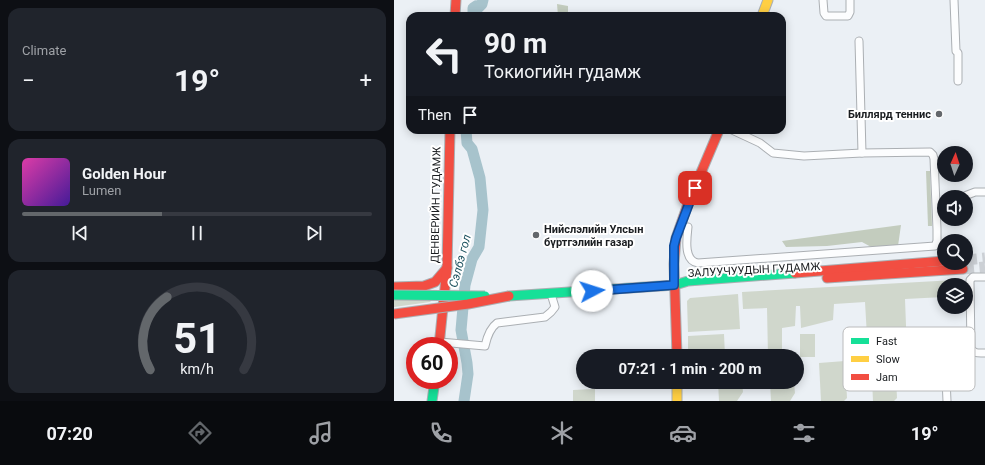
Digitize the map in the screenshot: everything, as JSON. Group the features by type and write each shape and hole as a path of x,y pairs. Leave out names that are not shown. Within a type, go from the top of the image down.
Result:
{"main road":[{"path":"455,12 456,0"},
{"path":"764,12 768,0"},
{"name":"ДЕНВЕРИЙН ГУДАМЖ","path":"394,287 424,286 435,282 447,268 450,134"},
{"path":"677,349 674,246 679,228 717,134"},
{"name":"ЗАЛУУЧУУДЫН ГУДАМЖ","path":"674,285 688,281 937,262"},
{"path":"442,337 447,268"},
{"name":"ЗАЛУУЧУУДЫН ГУДАМЖ","path":"674,285 688,287 947,270"},
{"path":"394,295 510,296 674,285"},
{"path":"394,314 468,304 510,296"},
{"path":"432,401 433,389"},
{"path":"677,389 677,401"}],"street":[{"path":"823,0 824,13 826,16 848,16 850,12 850,0"},
{"path":"954,0 956,51 958,53 958,80"},
{"path":"859,41 862,153"},
{"path":"679,228 688,227 686,244 688,252 690,259 698,263 935,246 937,241 936,205 934,159 932,153 928,151 804,156 773,153 760,143 741,134"},
{"path":"973,193 985,192"},
{"path":"971,327 970,280 973,277 985,277"},
{"path":"458,344 485,346 490,331 497,323 545,317 549,315 555,307 552,294"},
{"path":"975,353 985,353"},
{"path":"947,391 947,401"}],"shaded area":[{"path":"937,281 937,297 905,299 906,327 866,327 865,302 834,304 833,320 801,328 800,306 796,306 795,326 782,328 782,349 768,349 767,308 743,309 742,292"},
{"path":"738,294 740,329 688,332 687,301 690,298"},
{"path":"394,300 432,300 430,302 394,307"},
{"path":"724,334 725,349 688,349 688,336"},
{"path":"800,334 815,334 815,357 804,357 804,349 800,349"},
{"path":"843,361 843,391 847,391 847,398 844,401 821,401 819,363"},
{"path":"595,389 595,401 573,401 573,390"},
{"path":"718,389 743,389 743,392 737,401 719,401"},
{"path":"770,389 795,389 795,393 790,401 771,401"},
{"path":"873,391 897,391 897,398 894,401 873,401"}],"green space":[{"path":"557,4 568,6 568,12 558,12"},
{"path":"926,171 930,171 932,226 928,226"},
{"path":"901,225 898,246 873,248 862,242 827,246 786,247 782,241"}],"waterway":[{"name":"Сэлбэ гол","path":"473,12 473,8 476,6 478,8 482,4 483,0"},
{"name":"Сэлбэ гол","path":"464,401 468,374 461,330 465,285 472,259 479,247 483,210 480,178 472,149 467,143 466,134"}],"tunnel":[{"path":"973,259 985,258"},
{"path":"973,268 985,267"}],"traffic: fast":[{"path":"509,296 675,285 688,281 795,273"},
{"path":"394,295 485,296"},
{"path":"432,401 434,389"}],"traffic: slow":[{"path":"764,12 768,0"},
{"path":"677,389 677,401"}],"traffic: jam":[{"path":"455,12 456,0"},
{"path":"440,337 447,268 450,134"},
{"path":"677,349 674,264 676,238 689,201 717,134"},
{"path":"795,273 937,262"},
{"path":"394,287 424,286 435,282 447,268"},
{"path":"827,278 948,270"},
{"path":"394,314 468,304 509,296"}],"place":[{"name":"Биллярд теннис","path":"939,114"},
{"name":"Нийслэлийн Улсын бүртгэлийн газар","path":"536,235"}],"route":[{"path":"592,291 674,285 674,246 679,228 695,188"}]}
